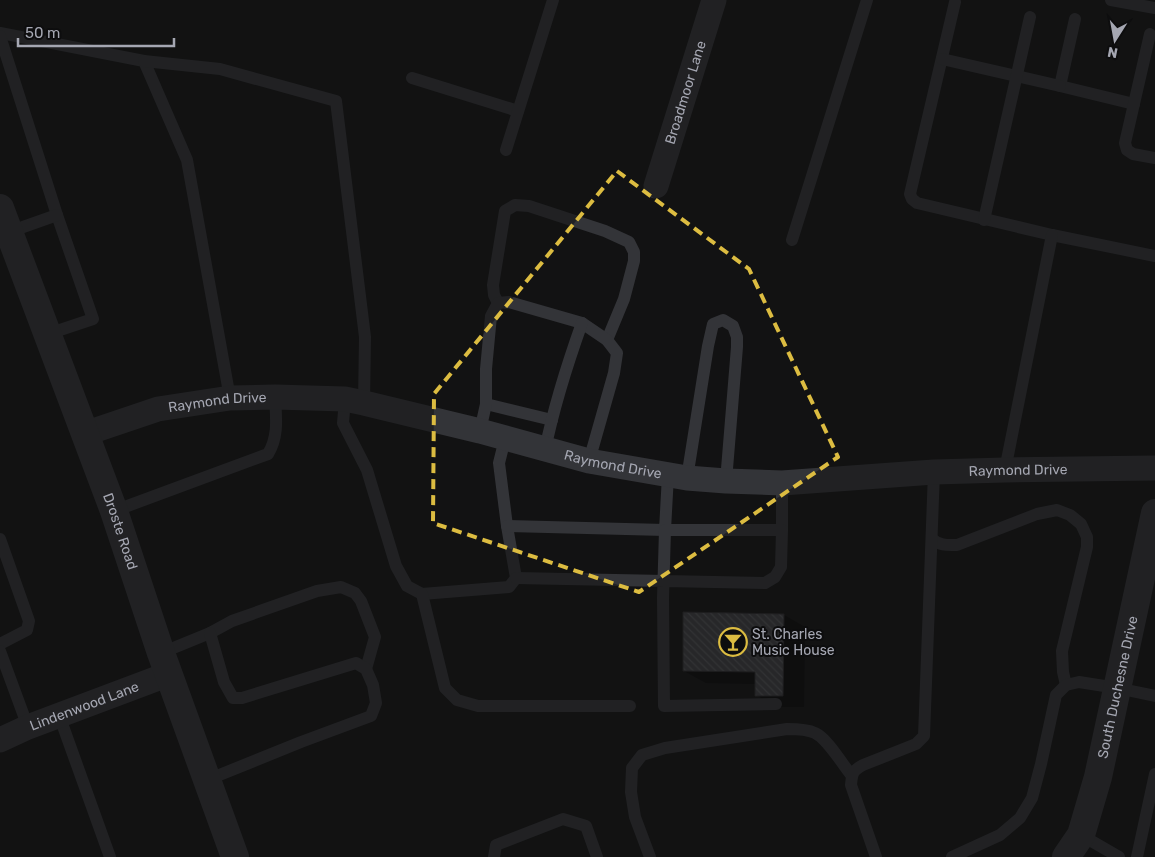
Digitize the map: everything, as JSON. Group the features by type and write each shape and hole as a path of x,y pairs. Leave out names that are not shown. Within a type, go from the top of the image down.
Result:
{"street":[{"name":"Broadmoor Lane","path":"656,186 714,0"},
{"name":"Droste Road","path":"4,220 114,511 165,664 236,857"},
{"name":"Raymond Drive","path":"84,434 158,409 230,398 276,397 355,401 589,461 678,476 726,481 782,483 934,472 1155,468"},
{"name":"South Duchesne Drive","path":"1066,857 1081,835 1098,777 1155,513"},
{"name":"Lindenwood Lane","path":"0,740 59,716 165,664"}],"lane":[{"path":"506,150 553,0"},
{"path":"792,240 867,0"},
{"path":"1111,0 1155,8"},
{"path":"955,2 910,194 912,199 917,203 984,220 1052,235 1154,253"},
{"path":"984,220 1030,17"},
{"path":"1060,86 1075,19"},
{"path":"48,334 93,319 57,215 0,34 144,61 220,69 336,101 365,337 355,401 343,423 367,470 396,566 407,586 422,594 509,587 516,578 499,463 505,439"},
{"path":"1150,34 1125,143 1127,150 1133,154 1155,158"},
{"path":"942,59 1134,104"},
{"path":"144,61 187,160 230,398"},
{"path":"412,78 518,111"},
{"path":"498,303 494,295 493,285 505,211 515,205 529,206 605,231 629,242 634,252 634,261 624,298 607,340"},
{"path":"4,220 57,215"},
{"path":"1005,470 1052,235"},
{"path":"498,303 509,302 582,323 607,340 617,353 614,373 589,461"},
{"path":"480,432 486,404 486,369 491,316 498,303"},
{"path":"726,481 737,337 733,326 723,320 713,324 665,530 664,706 776,704"},
{"path":"545,450 567,364 582,323"},
{"path":"114,511 268,454 274,445 276,434 276,397"},
{"path":"486,404 552,420"},
{"path":"876,857 851,786 852,776 855,770 863,765 916,744 924,736 934,472"},
{"path":"516,578 765,583 775,577 781,567 782,483"},
{"path":"932,539 945,546 957,545 1037,514 1057,510 1070,515 1081,524 1086,537 1087,547 1062,651 1066,685"},
{"path":"507,526 665,530 782,530"},
{"path":"0,539 28,621 27,630 0,644"},
{"path":"165,664 210,633 232,621 317,591 341,587 355,593 361,601 375,636 366,669"},
{"path":"422,594 446,688 457,700 478,706 630,706"},
{"path":"207,780 371,716 376,703 373,685 366,669 356,663 242,698 233,698 224,682 210,633"},
{"path":"0,651 28,727"},
{"path":"952,857 1000,836 1020,818 1032,798 1056,695 1066,685 1079,682 1155,696"},
{"path":"59,716 110,857"},
{"path":"650,857 635,817 631,792 632,768 642,755 665,748 787,728 815,732 829,744 852,776"},
{"path":"1137,857 1155,774"},
{"path":"494,857 496,845 563,819 586,826 597,857"},
{"path":"1081,835 1115,856"}],"highlighted area":[{"path":"617,171 749,269 838,457 639,592 433,523 434,394"}],"building":[{"name":"St. Charles Music House","path":"683,612 784,614 783,696 755,696 755,672 683,671"}],"place":[{"name":"St. Charles Music House","path":"733,642"}]}
